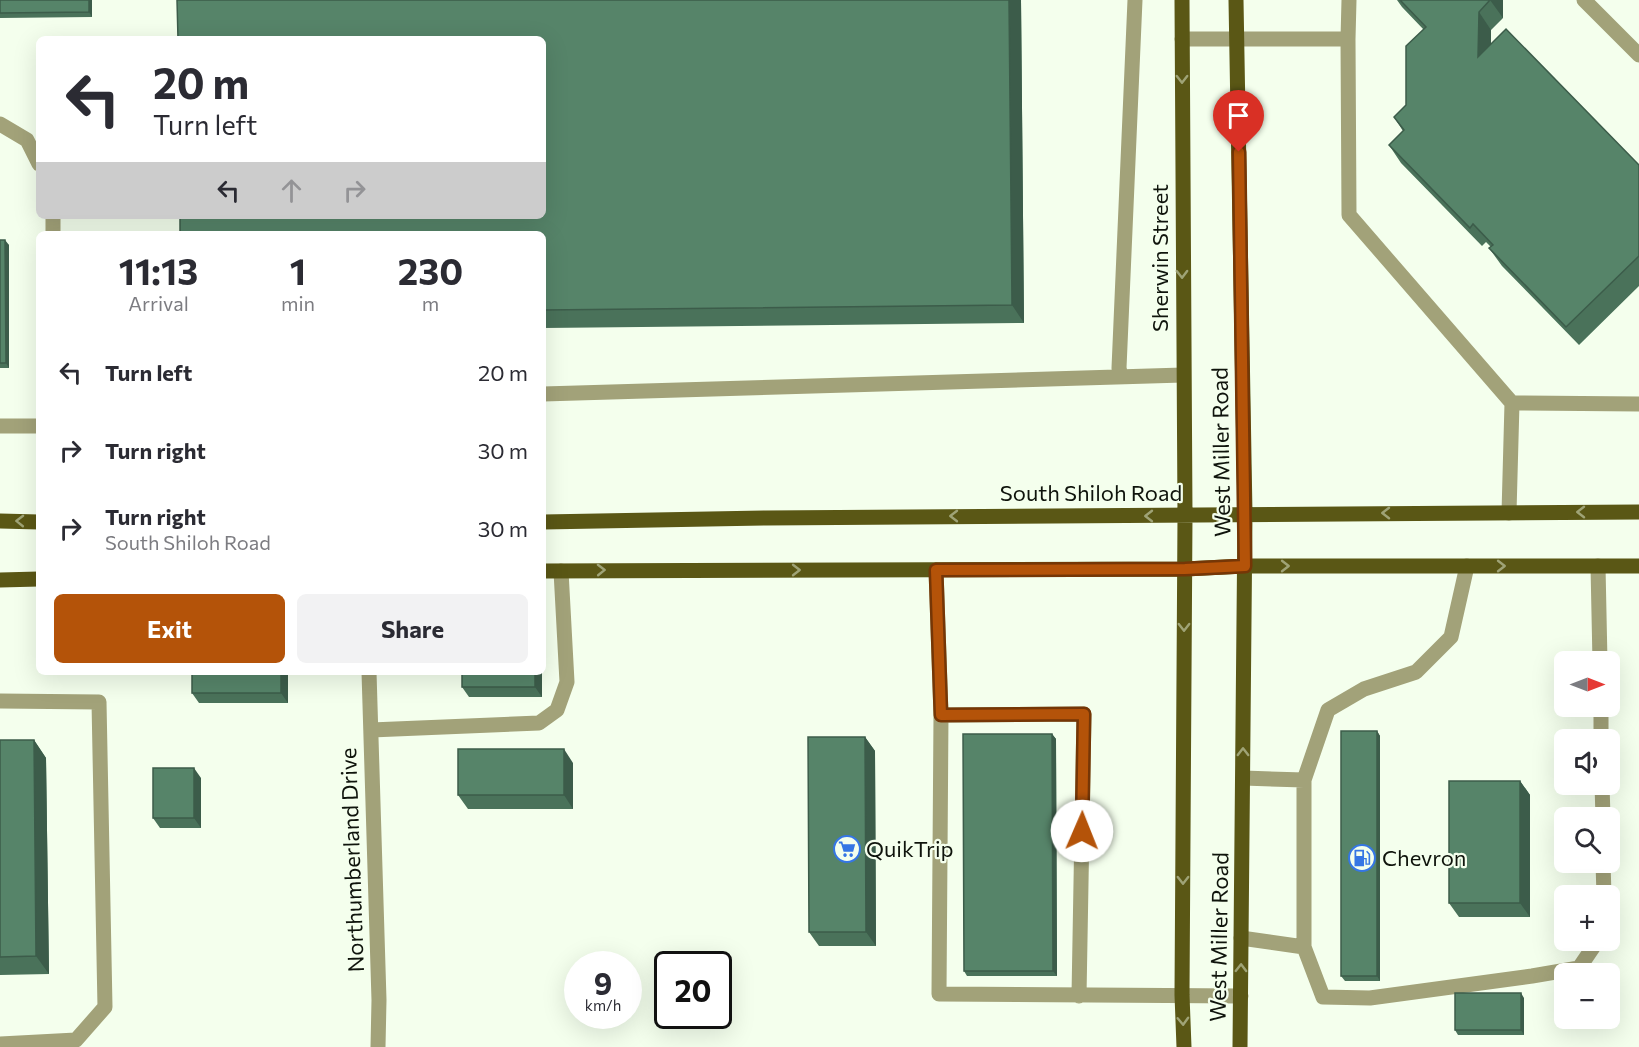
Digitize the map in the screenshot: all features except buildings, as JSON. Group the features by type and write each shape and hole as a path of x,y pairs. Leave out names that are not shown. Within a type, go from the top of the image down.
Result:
{"main road":[{"name":"Sherwin Street","path":"1182,0 1185,516"},
{"name":"West Miller Road","path":"1236,0 1245,514 1240,1047"},
{"name":"South Shiloh Road","path":"546,522 789,517 1639,512"},
{"name":"West Miller Road","path":"1184,1047 1182,995 1185,516"},
{"path":"0,521 36,522"},
{"path":"546,571 1185,569 1245,566 1639,566"},
{"path":"0,580 36,579"}],"street":[{"path":"1121,377 1120,346 1135,0"},
{"path":"1348,0 1349,215 1512,403 1509,513"},
{"path":"1584,0 1639,55"},
{"path":"1182,39 1348,39"},
{"path":"0,124 27,140 36,158"},
{"path":"546,394 1184,375"},
{"path":"1512,403 1639,404"},
{"path":"0,426 36,426"},
{"path":"1467,566 1451,637 1416,672 1364,689 1328,710 1304,780 1304,947 1323,997 1370,998 1580,968 1592,951"},
{"path":"1598,566 1600,651"},
{"path":"936,570 941,715 939,994 1241,996"},
{"path":"371,730 539,723 557,710 567,682 561,571"},
{"name":"Northumberland Drive","path":"369,675 379,1000 378,1047"},
{"path":"0,700 99,702 105,1006 76,1040 0,1044"},
{"path":"941,715 1084,714 1079,996"},
{"path":"1243,778 1304,780"},
{"path":"1241,938 1304,947"}],"place":[{"name":"QuikTrip","path":"847,849"},
{"name":"Chevron","path":"1362,858"}],"route":[{"path":"1082,831 1084,714 941,715 936,570 1185,569 1245,566 1239,152"}]}
